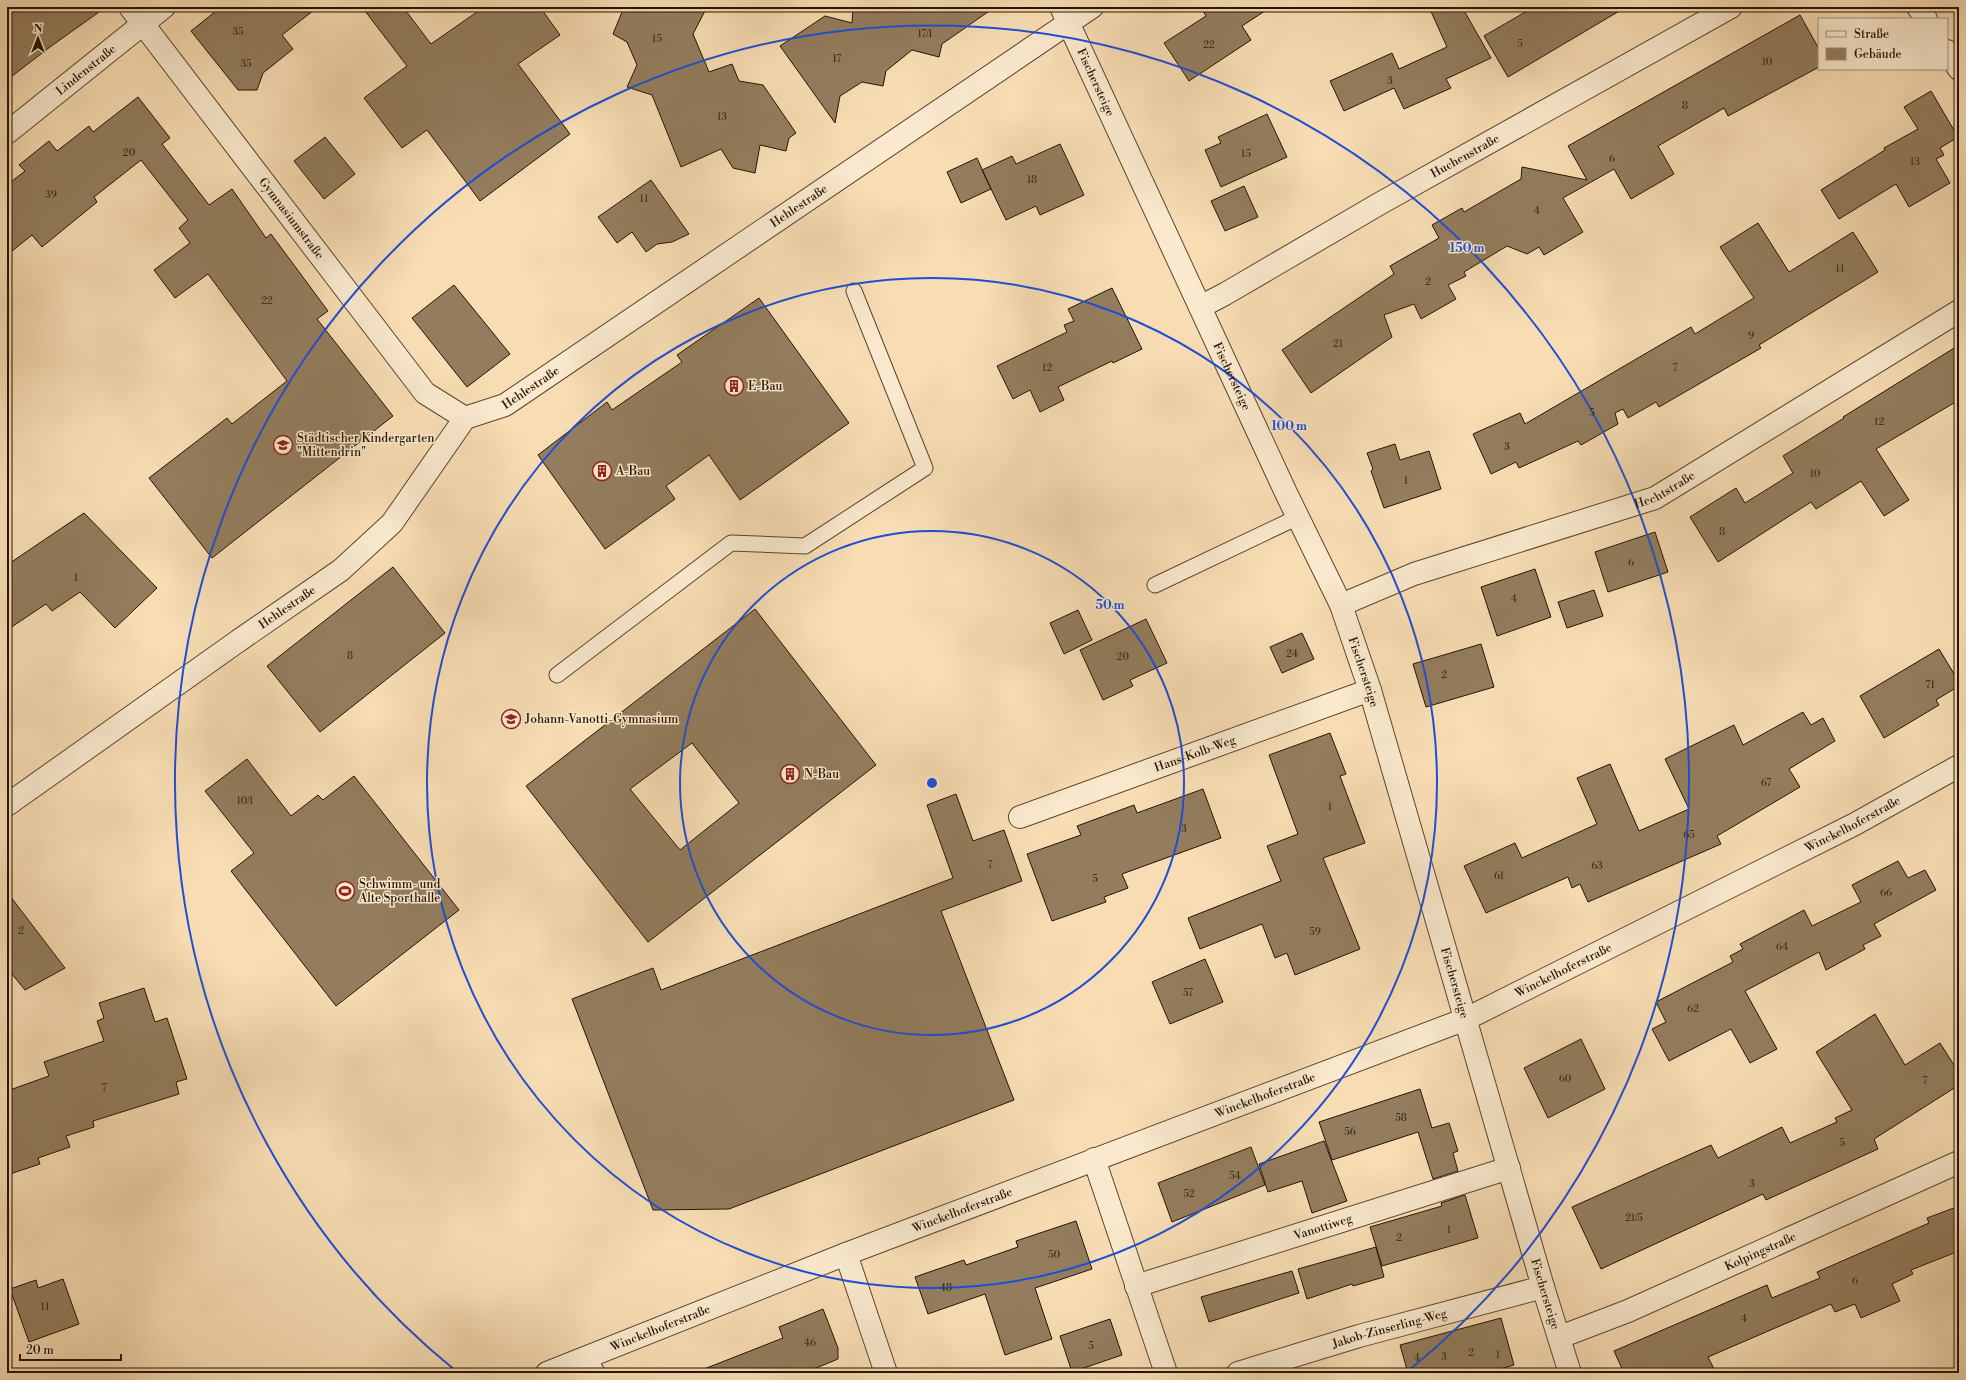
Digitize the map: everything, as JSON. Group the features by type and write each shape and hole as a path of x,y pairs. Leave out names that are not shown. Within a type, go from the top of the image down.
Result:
{"street":[{"name":"Gymnasiumstraße","path":"130,7 425,393 465,418"},
{"name":"Lindenstraße","path":"7,133 164,7"},
{"name":"Hehlestraße","path":"7,806 240,639 341,570 392,523 465,418 505,405 1065,14 1092,7"},
{"name":"Huchenstraße","path":"1200,307 1225,294 1379,204 1731,7"},
{"path":"1918,7 1925,18"},
{"name":"Fischersteige","path":"1065,14 1200,307 1340,605 1370,690 1543,1287 1560,1337 1570,1373"},
{"path":"1948,53 1959,70"},
{"name":"Hechtstraße","path":"1340,605 1414,574 1655,498 1959,311"},
{"name":"Hans-Kolb-Weg","path":"1020,817 1370,690"},
{"name":"Winckelhoferstraße","path":"547,1373 594,1365 846,1254 1466,1019 1848,827 1959,766"},
{"path":"1094,1159 1166,1373"},
{"name":"Kolpingstraße","path":"1560,1337 1628,1311 1959,1162"},
{"name":"Vanottiweg","path":"1136,1286 1509,1168"},
{"path":"846,1254 886,1373"},
{"name":"Jakob-Zinserling-Weg","path":"1238,1373 1359,1336 1543,1287"}],"lane":[{"path":"558,676 731,543 805,546 925,468 854,291"},
{"path":"1156,585 1298,517"}],"building":[{"path":"7,7 106,7 7,80"},
{"path":"221,7 318,7 282,35 293,49 263,73 257,90 238,90 191,31"},
{"path":"362,7 403,7 431,44 484,7 540,7 560,35 518,64 570,134 480,201 427,130 402,148 364,98 407,66"},
{"path":"624,7 707,7 693,34 709,72 732,64 739,81 763,85 796,133 789,138 786,151 760,145 755,173 733,168 721,149 681,167 652,95 627,87 637,65 627,42 613,34"},
{"path":"853,7 995,7 942,44 939,57 912,50 886,71 883,86 862,82 840,96 835,123 780,46 825,16 852,23"},
{"path":"1201,7 1271,7 1242,26 1251,40 1189,81 1164,43 1206,16"},
{"path":"1429,7 1462,7 1491,58 1446,79 1451,88 1404,109 1394,88 1344,111 1330,81 1392,53 1399,69 1447,47"},
{"path":"1534,7 1626,7 1508,77 1484,36"},
{"path":"1800,15 1818,47 1818,68 1728,116 1724,108 1658,146 1674,174 1631,199 1614,169 1563,198 1583,232 1544,255 1539,247 1527,254 1507,246 1464,272 1466,276 1448,285 1456,299 1421,319 1414,304 1384,315 1392,337 1311,393 1282,350 1394,274 1390,266 1439,238 1432,225 1462,208 1464,212 1521,179 1522,167 1587,180 1568,146"},
{"path":"1931,91 1958,137 1940,148 1944,155 1936,159 1950,183 1909,207 1896,184 1839,219 1821,190 1885,150 1884,148 1918,129 1904,107"},
{"path":"138,97 170,138 162,144 209,205 232,189 266,238 271,234 328,311 317,319 393,416 212,558 149,478 227,418 232,424 287,381 208,274 175,298 154,270 190,243 179,228 188,220 141,160 94,197 97,202 42,247 32,235 7,255 7,185 25,171 19,165 49,141 57,151 89,126 93,132"},
{"path":"1267,114 1287,157 1221,187 1205,150 1221,143 1218,137"},
{"path":"325,137 355,174 324,199 294,161"},
{"path":"1060,144 1084,195 1040,215 1036,206 1006,220 982,170 1012,156 1016,164"},
{"path":"977,158 991,189 961,203 947,172"},
{"path":"651,180 689,234 672,242 657,244 646,252 632,232 617,243 598,217"},
{"path":"1244,186 1258,217 1225,231 1211,201"},
{"path":"1758,223 1789,272 1853,232 1878,272 1759,345 1761,348 1659,407 1656,402 1628,418 1623,409 1615,413 1618,424 1581,445 1578,441 1519,468 1516,462 1491,474 1473,434 1520,413 1525,424 1691,327 1695,334 1754,298 1720,247"},
{"path":"454,285 510,354 467,387 412,318"},
{"path":"1112,288 1142,349 1113,363 1112,361 1058,387 1064,400 1040,412 1030,390 1013,399 997,366 1067,332 1064,325 1074,321 1068,309"},
{"name":"E-Bau","path":"759,298 849,423 740,500 709,455 666,486 675,499 605,549 538,455 607,402 612,410 682,362 677,355"},
{"path":"1959,345 1959,400 1876,449 1909,500 1884,516 1861,481 1816,509 1811,502 1718,562 1690,517 1736,488 1745,503 1793,473 1783,456"},
{"path":"1395,444 1400,460 1429,451 1441,489 1384,508 1371,471 1373,469 1367,453"},
{"path":"84,513 157,588 115,628 80,592 52,611 46,604 7,630 7,565"},
{"path":"1655,532 1668,572 1608,592 1595,552"},
{"path":"393,567 445,633 320,732 267,666"},
{"path":"1535,569 1551,617 1497,636 1481,587"},
{"path":"1594,590 1603,616 1567,628 1558,602"},
{"name":"N-Bau","path":"755,609 876,765 648,942 526,786","holes":["692,743 739,803 680,850 630,789"]},
{"path":"1078,610 1092,640 1064,654 1050,623"},
{"path":"1146,619 1167,663 1130,680 1133,686 1103,700 1080,650"},
{"path":"1302,633 1314,659 1282,673 1270,647"},
{"path":"1481,644 1494,687 1426,707 1413,664"},
{"path":"1939,649 1959,682 1959,686 1936,700 1939,705 1884,738 1860,696"},
{"path":"1803,712 1811,725 1823,718 1835,741 1789,769 1800,787 1717,836 1721,844 1588,902 1580,884 1572,888 1568,877 1486,913 1464,866 1515,843 1522,858 1597,824 1577,778 1610,764 1639,831 1689,809 1665,759 1734,725 1743,745"},
{"path":"1330,733 1346,774 1340,776 1365,843 1323,858 1360,949 1295,975 1287,953 1275,958 1262,924 1200,949 1188,918 1281,881 1267,846 1298,834 1269,755"},
{"name":"Schwimm- und Alte Sporthalle","path":"247,759 291,816 318,795 323,800 354,776 459,910 336,1006 231,871 254,853 205,791"},
{"path":"1203,789 1221,838 1122,874 1128,888 1104,897 1106,902 1052,921 1027,854 1081,835 1077,826 1134,805 1137,813"},
{"path":"956,794 973,841 1004,830 1022,881 941,911 1014,1100 729,1209 653,1210 572,999 653,968 661,990 953,878 927,805"},
{"path":"1898,861 1908,878 1925,870 1936,890 1874,924 1881,936 1863,945 1865,949 1826,970 1819,952 1745,991 1777,1049 1750,1063 1731,1029 1669,1061 1652,1029 1666,1022 1656,1002 1733,962 1730,956 1743,949 1740,944 1804,910 1812,926 1861,902 1852,885"},
{"path":"7,892 65,968 25,990 7,968"},
{"path":"1205,959 1223,1002 1170,1024 1152,982"},
{"path":"144,988 155,1022 167,1018 187,1079 176,1082 179,1094 93,1121 94,1127 66,1136 70,1147 38,1158 40,1164 7,1175 7,1091 49,1076 44,1062 104,1041 97,1021 104,1018 99,1003"},
{"path":"1875,1014 1905,1065 1940,1043 1959,1073 1959,1085 1874,1139 1878,1149 1766,1200 1763,1194 1601,1269 1572,1207 1711,1145 1718,1158 1782,1127 1790,1143 1837,1122 1835,1118 1852,1110 1816,1052"},
{"path":"1581,1039 1605,1089 1548,1118 1524,1068"},
{"path":"1420,1089 1432,1128 1449,1123 1458,1151 1453,1153 1458,1171 1433,1179 1418,1132 1332,1160 1319,1122"},
{"path":"1324,1141 1347,1201 1312,1213 1302,1181 1268,1192 1259,1164"},
{"path":"1251,1147 1265,1185 1172,1222 1158,1183"},
{"path":"1465,1195 1478,1238 1382,1266 1370,1227 1442,1206 1441,1203"},
{"path":"1959,1206 1959,1251 1911,1270 1913,1274 1892,1284 1900,1301 1861,1318 1855,1304 1835,1312 1831,1304 1708,1357 1716,1373 1624,1373 1614,1351 1767,1285 1772,1298 1820,1278 1817,1272 1929,1223 1927,1218"},
{"path":"1076,1221 1092,1269 1035,1288 1052,1339 1005,1355 985,1294 928,1314 915,1277 964,1260 966,1265 1018,1247 1016,1241"},
{"path":"1376,1247 1384,1277 1353,1286 1352,1284 1307,1299 1298,1269"},
{"path":"1292,1271 1299,1293 1209,1322 1201,1297"},
{"path":"63,1279 79,1324 29,1342 10,1289 36,1280 38,1288"},
{"path":"823,1309 838,1348 838,1359 804,1373 700,1373 699,1371 783,1338 779,1327"},
{"path":"1501,1318 1514,1365 1486,1373 1408,1373 1400,1345"},
{"path":"1110,1319 1122,1355 1072,1372 1060,1336"}],"place":[{"name":"E-Bau","path":"734,386"},
{"name":"Städtischer Kindergarten \"Mittendrin\"","path":"283,445"},
{"name":"A-Bau","path":"602,471"},
{"name":"Johann-Vanotti-Gymnasium","path":"511,719"},
{"name":"N-Bau","path":"790,774"},
{"name":"Schwimm- und Alte Sporthalle","path":"345,891"}]}
